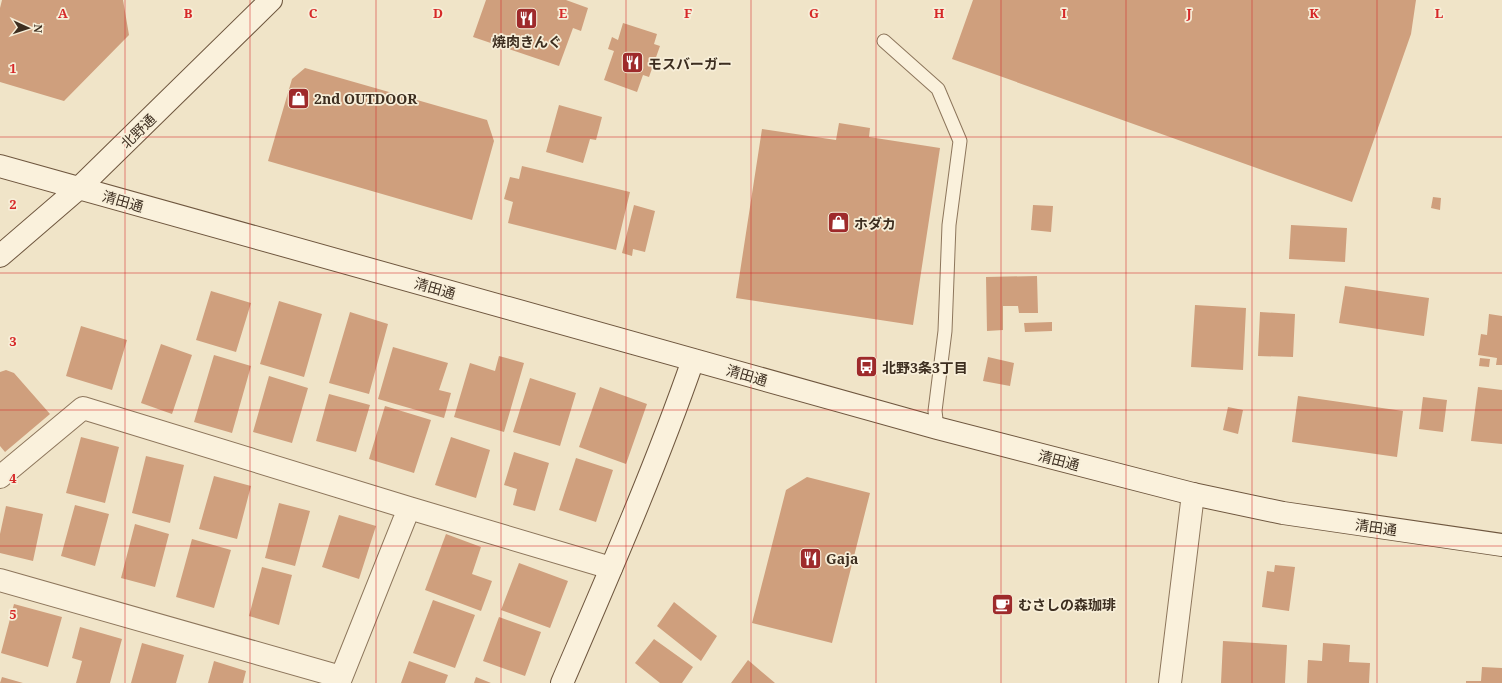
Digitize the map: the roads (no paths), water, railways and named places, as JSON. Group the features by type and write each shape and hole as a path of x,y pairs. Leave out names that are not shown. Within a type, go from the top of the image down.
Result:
{"street":[{"name":"北野通","path":"0,256 79,188 271,0"},
{"name":"清田通","path":"0,166 937,428 1193,494 1283,513 1502,545"},
{"path":"562,683 679,401 693,360"},
{"path":"0,477 83,408 611,568"},
{"path":"1170,683 1193,494"},
{"path":"0,580 340,680 409,508"}],"lane":[{"path":"884,42 938,89 960,141 948,225 944,331 935,412 937,428"}],"place":[{"name":"焼肉きんぐ","path":"527,19"},
{"name":"モスバーガー","path":"632,63"},
{"name":"2nd OUTDOOR","path":"298,98"},
{"name":"ホダカ","path":"838,223"},
{"name":"北野3条3丁目","path":"866,367"},
{"name":"Gaja","path":"811,558"},
{"name":"むさしの森珈琲","path":"1003,604"}]}
